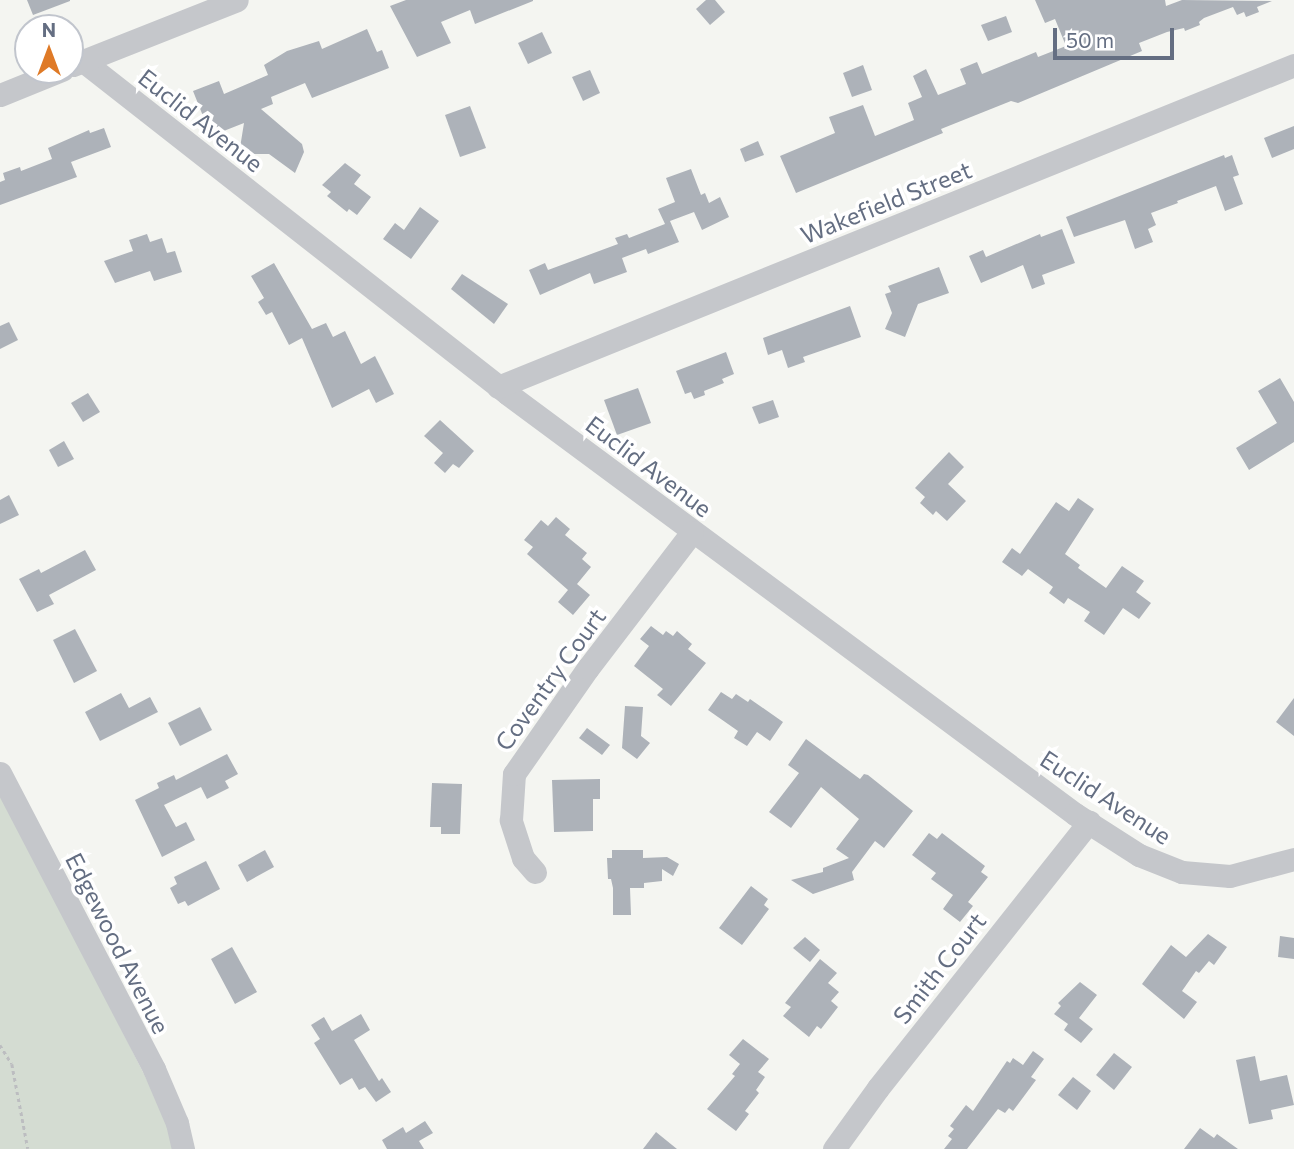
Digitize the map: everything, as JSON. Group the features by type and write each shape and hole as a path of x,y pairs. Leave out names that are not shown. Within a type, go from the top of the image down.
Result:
{"street":[{"path":"84,61 237,0"},
{"name":"Wakefield Street","path":"498,387 1294,65"},
{"name":"Euclid Avenue","path":"84,76 692,532 1089,822 1150,860 1205,876 1243,874 1294,859"},
{"path":"0,95 27,84"},
{"name":"Coventry Court","path":"535,872 523,858 511,820 510,796 514,774 589,668 692,532"},
{"name":"Edgewood Avenue","path":"0,773 154,1069 177,1123 183,1145"},
{"name":"Smith Court","path":"834,1149 886,1078 1089,822"}],"path":[{"path":"0,1045 12,1064 28,1149"}],"shaded area":[{"path":"0,790 182,1149 0,1149"}],"building":[{"path":"27,0 70,0 36,14 33,14"},
{"path":"406,0 533,1 475,24 470,10 441,22 451,43 417,57 390,6"},
{"path":"706,0 715,0 725,12 710,25 696,9"},
{"path":"1035,0 1165,0 1166,6 1182,0 1272,1 1257,7 1259,12 1246,17 1244,12 1237,15 1233,7 1204,18 1199,22 1200,25 1185,31 1184,28 1167,32 1139,43 1142,51 1018,103 1011,101 941,129 943,133 796,193 780,156 835,133 829,117 863,105 875,136 914,120 908,103 922,97 913,76 926,69 938,95 966,84 960,69 977,62 982,74 1036,52 1038,57 1066,46 1055,19 1045,23"},
{"path":"1006,16 1012,32 988,41 981,25"},
{"path":"367,29 377,52 382,50 389,68 312,98 305,83 271,97 273,104 261,109 302,144 304,152 295,173 269,154 239,154 244,123 211,136 193,91 219,81 224,94 268,75 264,65 287,51 319,41 322,49"},
{"path":"542,32 552,53 528,64 518,43"},
{"path":"863,65 872,90 852,97 843,73"},
{"path":"590,70 600,93 583,101 572,77"},
{"path":"470,106 486,148 460,157 445,115"},
{"path":"1294,126 1294,149 1272,158 1264,138"},
{"path":"104,128 111,147 71,162 77,177 0,205 0,182 5,180 3,173 20,167 21,171 52,159 48,148 89,130 90,133"},
{"path":"758,141 764,155 745,162 740,149"},
{"path":"1224,155 1225,158 1232,155 1239,175 1233,177 1243,204 1225,211 1216,186 1177,201 1178,203 1151,213 1156,225 1148,229 1153,242 1135,249 1125,220 1074,237 1066,217"},
{"path":"345,163 361,175 354,184 371,197 357,215 349,209 347,212 327,196 331,192 322,185"},
{"path":"691,169 701,195 705,193 709,203 720,197 729,217 702,230 694,212 670,221 679,242 648,254 646,249 622,258 627,272 594,284 590,273 540,295 529,270 545,263 548,270 618,244 615,238 627,234 629,238 665,224 658,209 675,202 666,178"},
{"path":"420,207 439,221 411,259 383,239 395,223 404,230"},
{"path":"1062,229 1075,263 1042,275 1045,284 1032,289 1023,265 981,283 969,256 983,250 986,257 1040,234 1041,237"},
{"path":"147,234 150,242 162,238 167,253 175,251 182,272 154,281 150,271 115,283 104,261 133,251 129,240"},
{"path":"274,263 312,329 326,323 333,337 345,331 361,364 375,356 394,394 376,403 369,389 332,408 302,338 289,345 272,312 266,315 258,302 264,298 251,276"},
{"path":"939,267 949,293 918,304 905,337 885,329 892,313 885,294 891,292 888,286"},
{"path":"462,274 508,304 494,324 451,289"},
{"path":"850,306 861,337 803,357 805,362 788,368 782,350 768,355 763,338"},
{"path":"9,322 18,340 0,349 0,326"},
{"path":"726,352 734,374 722,379 724,383 704,391 705,395 694,399 691,392 685,394 676,371"},
{"path":"1280,378 1294,402 1294,442 1249,470 1236,448 1277,423 1258,391"},
{"path":"638,388 651,423 617,435 604,400"},
{"path":"88,393 100,412 83,422 71,403"},
{"path":"773,400 779,417 759,424 752,407"},
{"path":"440,420 474,451 459,468 453,464 445,473 434,463 443,453 424,436"},
{"path":"64,441 74,459 58,467 49,450"},
{"path":"949,452 964,467 948,484 966,501 947,521 936,511 933,515 920,503 925,497 915,488"},
{"path":"9,495 19,515 0,524 0,500"},
{"path":"1078,498 1094,509 1065,554 1080,565 1078,568 1106,588 1122,566 1144,581 1136,592 1151,603 1139,619 1123,608 1104,635 1084,621 1090,612 1068,598 1064,604 1049,593 1053,587 1028,569 1022,576 1002,562 1012,548 1020,554 1056,502 1069,511"},
{"path":"556,517 570,529 565,535 587,553 582,559 591,567 577,584 590,595 573,615 558,602 568,590 527,554 533,547 524,540 541,520 548,526"},
{"path":"85,550 96,570 49,595 54,604 37,612 19,579 39,569 41,573"},
{"path":"651,626 663,635 666,631 673,636 677,631 692,644 688,649 706,663 671,706 657,695 663,689 634,666 649,646 640,639"},
{"path":"75,629 97,671 74,683 53,640"},
{"path":"721,692 732,699 736,694 748,702 750,699 783,722 770,741 757,732 747,746 734,738 738,731 708,710"},
{"path":"121,693 129,708 150,697 158,712 100,741 85,712"},
{"path":"1294,698 1294,736 1276,722"},
{"path":"625,706 643,707 641,736 650,743 637,759 622,748"},
{"path":"200,707 212,730 180,746 168,723"},
{"path":"587,728 610,745 602,755 579,738"},
{"path":"806,739 860,779 864,774 868,775 913,811 884,848 875,841 852,872 854,880 813,894 791,880 823,872 823,868 849,858 836,849 859,819 821,787 791,828 769,812 799,773 788,765"},
{"path":"227,754 238,774 225,781 229,788 207,799 201,787 164,805 176,827 186,822 195,840 162,857 135,800 159,788 157,783 174,775 176,780"},
{"path":"600,779 600,799 593,799 593,831 554,832 552,780"},
{"path":"432,783 462,784 460,834 441,834 441,827 430,827"},
{"path":"929,833 937,839 942,833 985,866 981,872 988,877 968,902 973,906 960,922 943,909 953,895 931,879 936,873 912,855"},
{"path":"265,850 274,867 247,882 238,865"},
{"path":"612,850 643,850 643,858 667,857 679,864 673,876 662,869 662,881 644,883 644,888 630,888 631,915 613,915 613,888 611,879 608,879 607,858 612,858"},
{"path":"206,861 220,889 188,906 185,901 178,904 170,888 177,884 174,877"},
{"path":"751,886 768,899 764,905 769,909 742,945 719,928"},
{"path":"1208,934 1227,947 1214,965 1209,961 1199,973 1196,971 1182,991 1197,1002 1184,1019 1142,984 1171,945 1186,957"},
{"path":"1280,936 1294,938 1294,959 1278,957"},
{"path":"805,937 820,950 810,962 793,948"},
{"path":"232,947 257,992 235,1004 211,959"},
{"path":"820,959 837,973 828,983 839,992 831,1001 838,1007 821,1029 817,1026 809,1037 783,1016 791,1007 785,1003"},
{"path":"1080,982 1097,995 1079,1018 1093,1029 1081,1043 1064,1030 1068,1024 1054,1014 1061,1006 1058,1003"},
{"path":"361,1014 370,1030 354,1040 379,1081 382,1078 391,1092 376,1102 365,1087 359,1090 352,1078 340,1085 314,1043 320,1039 311,1025 324,1017 332,1031"},
{"path":"743,1039 769,1059 758,1072 765,1077 756,1090 759,1093 745,1111 749,1114 736,1131 707,1109 735,1076 732,1074 740,1064 729,1055"},
{"path":"1033,1051 1044,1059 1031,1077 1036,1080 1013,1111 1009,1108 1005,1113 998,1109 967,1149 944,1149 952,1139 948,1136 954,1129 950,1126 966,1105 973,1111 1007,1061 1010,1063 1013,1058 1023,1065"},
{"path":"1114,1053 1132,1067 1114,1090 1096,1075"},
{"path":"1255,1056 1260,1081 1287,1075 1294,1105 1271,1110 1273,1119 1249,1124 1236,1060"},
{"path":"1073,1077 1091,1091 1077,1110 1058,1095"},
{"path":"425,1121 433,1133 419,1141 424,1149 387,1149 382,1140 403,1127 406,1133"},
{"path":"1200,1128 1214,1138 1217,1134 1238,1149 1184,1149"},
{"path":"656,1132 677,1149 643,1149"}]}
